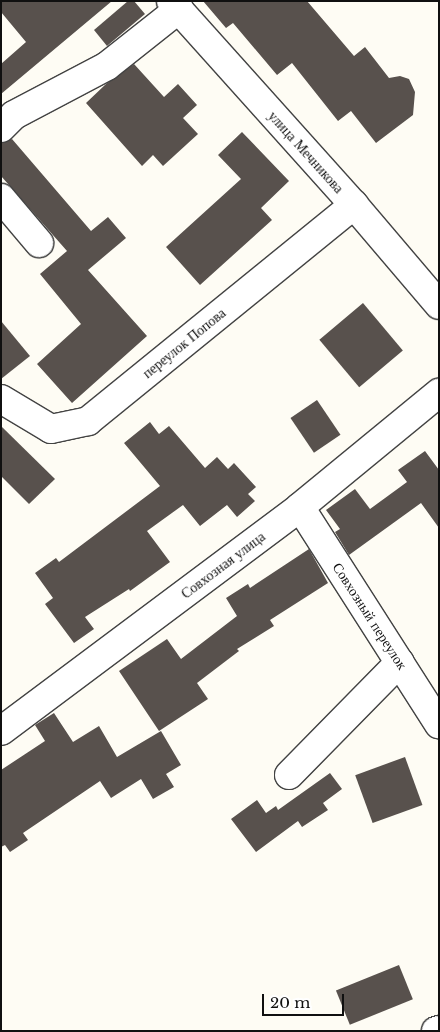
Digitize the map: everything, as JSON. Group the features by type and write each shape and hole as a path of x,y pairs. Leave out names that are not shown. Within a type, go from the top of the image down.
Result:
{"street":[{"path":"1,128 14,115 107,66 175,5"},
{"name":"улица Мечникова","path":"175,5 354,206 439,305"},
{"path":"1,198 39,243"},
{"name":"переулок Попова","path":"1,399 51,428 88,421 354,206"},
{"name":"Совхозная улица","path":"1,731 300,507 439,393"},
{"name":"Совхозный переулок","path":"300,507 439,724"},
{"path":"289,775 400,662"}],"building":[{"path":"1,1 112,1 1,94 1,64 26,42 1,12"},
{"path":"128,1 134,1 145,14 107,46 94,30"},
{"path":"203,1 307,1 354,56 365,47 389,78 400,76 409,79 415,92 413,115 376,143 351,111 338,121 292,63 277,75 233,23 226,28"},
{"path":"134,64 164,97 178,84 197,105 183,118 198,134 163,166 153,155 142,166 86,103 106,84"},
{"path":"242,132 289,181 261,208 272,220 200,285 166,247 241,179 218,155"},
{"path":"12,139 91,231 108,217 126,238 88,270 147,336 72,403 37,364 81,324 40,274 67,251 1,176 1,143"},
{"path":"363,303 403,350 359,387 319,340"},
{"path":"1,321 30,356 1,379"},
{"path":"317,400 340,435 314,453 290,418"},
{"path":"150,422 159,434 169,426 205,468 217,457 228,469 234,463 256,487 248,494 255,501 237,517 227,505 200,526 183,505 147,531 170,562 130,591 129,589 85,617 94,629 74,643 45,604 53,598 35,573 56,558 59,562 160,486 124,443"},
{"path":"1,426 55,479 29,504 1,476"},
{"path":"425,451 439,470 439,528 421,503 349,555 335,532 340,529 326,510 355,489 370,509 407,482 398,470"},
{"path":"309,549 328,583 270,620 274,626 237,649 239,651 197,683 208,699 159,731 119,671 167,639 181,659 237,616 226,598 248,584 250,588"},
{"path":"54,713 73,742 99,726 117,757 161,731 181,765 166,774 174,787 153,799 141,779 111,798 100,781 23,833 28,840 10,852 5,845 1,847 1,770 45,741 35,725"},
{"path":"405,757 422,805 373,823 355,775"},
{"path":"330,773 342,789 323,803 328,810 302,827 298,821 256,852 231,819 257,800 266,813 276,806 278,810"},
{"path":"399,965 413,999 350,1025 336,990"}]}
